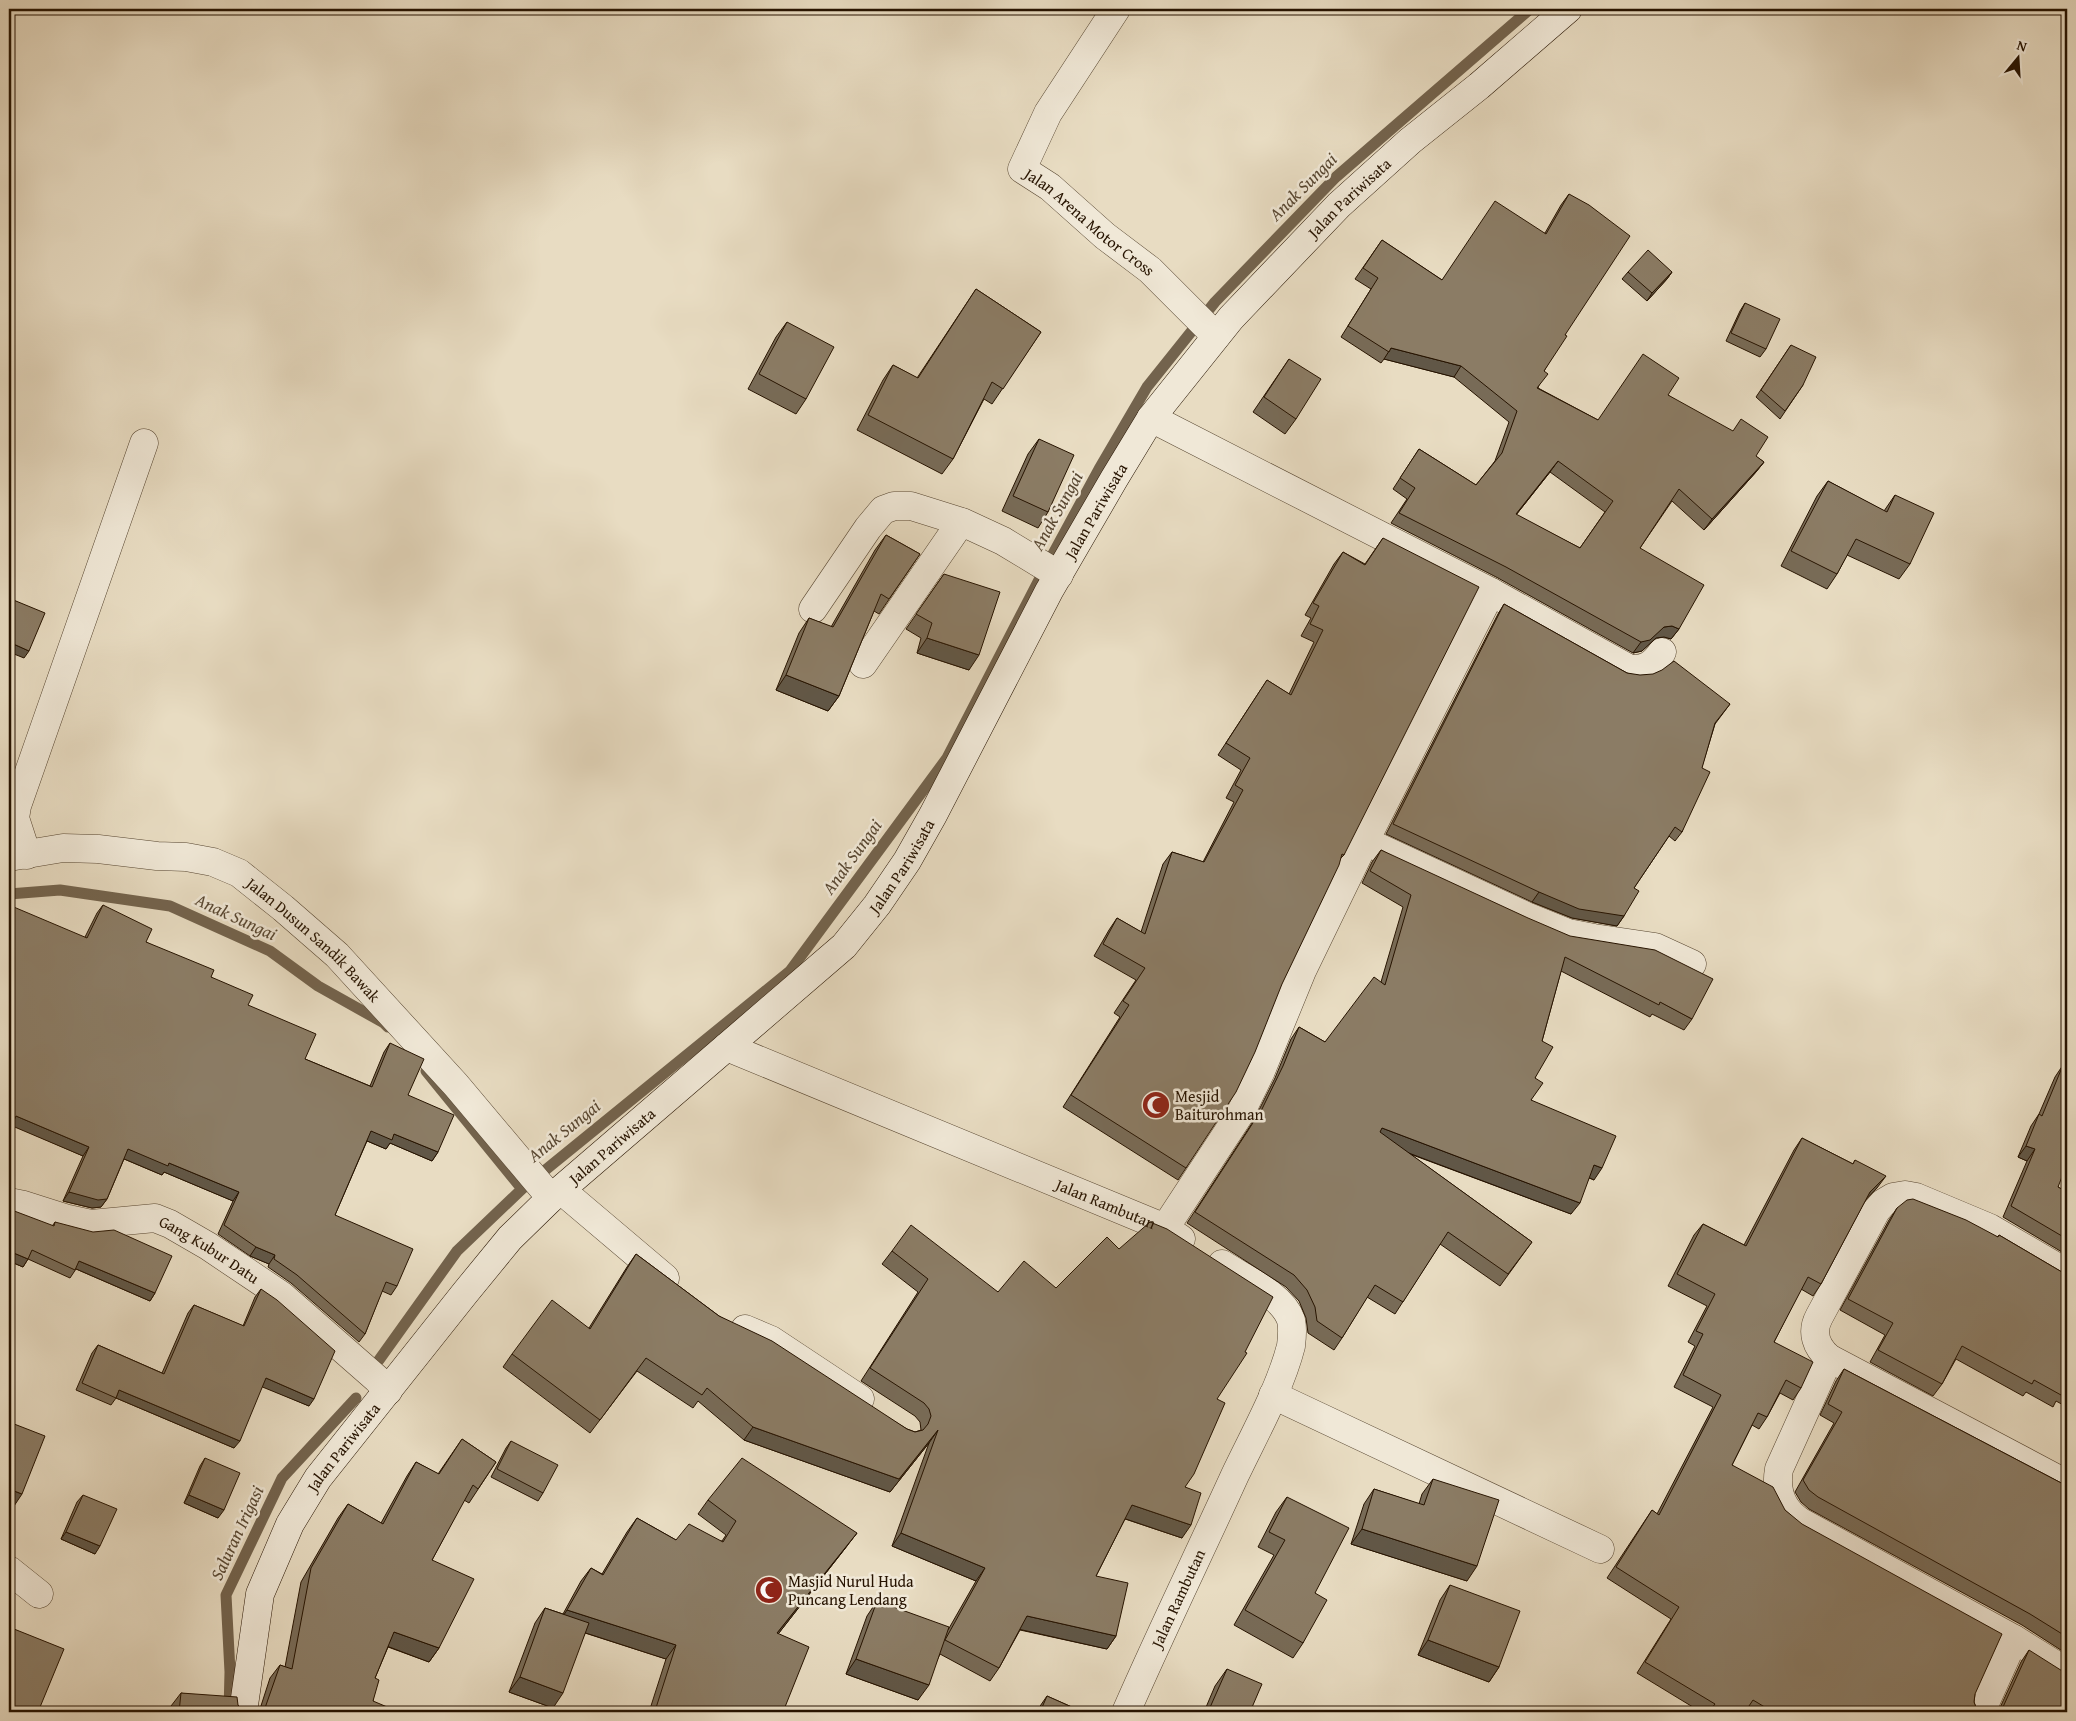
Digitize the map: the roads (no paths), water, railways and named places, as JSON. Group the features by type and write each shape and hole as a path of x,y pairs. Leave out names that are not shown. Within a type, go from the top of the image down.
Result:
{"street":[{"name":"Jalan Arena Motor Cross","path":"1116,9 1048,113 1022,169 1050,188 1105,236 1150,270 1209,330"},
{"name":"Jalan Pariwisata","path":"242,1712 260,1594 271,1565 290,1524 374,1377 510,1238 544,1184 727,1047 844,946 877,905 907,860 1059,575 1151,418 1209,330 1339,205 1410,141 1479,86 1568,9"},
{"path":"1151,418 1491,592 1628,668 1648,667 1655,662 1662,652"},
{"path":"18,856 15,818 18,806 144,442"},
{"path":"812,609 868,528 883,510 894,506 911,506 961,522 1003,541 1059,575"},
{"path":"863,664 961,522"},
{"path":"1165,1228 1241,1112 1261,1071 1302,971 1491,592"},
{"path":"1365,842 1526,916 1568,933 1655,947 1692,964"},
{"name":"Jalan Dusun Sandik Bawak","path":"18,856 63,848 98,849 157,856 186,856 213,862 239,873 283,908 336,955 544,1184 687,1294"},
{"name":"Jalan Rambutan","path":"727,1047 1165,1228 1275,1298 1285,1308 1291,1320 1293,1334 1290,1348 1273,1395 1126,1712"},
{"path":"2067,1272 1990,1228 1916,1197 1905,1195 1893,1197 1883,1203 1876,1212 1817,1321 1815,1337 1829,1358 2067,1484"},
{"name":"Gang Kubur Datu","path":"9,1202 24,1205 68,1220 91,1224 154,1218 170,1224 208,1246 281,1295 374,1377"},
{"path":"719,1316 772,1340 881,1413"},
{"path":"1829,1358 1779,1470 1777,1485 1784,1507 1801,1522 2014,1639 2067,1672"},
{"path":"1273,1395 1600,1549"},
{"path":"9,1570 39,1594"},
{"path":"1982,1712 2014,1639"}],"waterway":[{"name":"Anak Sungai","path":"426,1071 522,1189 790,971 947,758 1041,576 1099,469 1147,387 1215,302 1336,177 1530,9"},
{"name":"Anak Sungai","path":"9,894 60,890 170,906 270,951 318,986 388,1027"},
{"name":"Saluran Irigasi","path":"379,1360 457,1251 522,1189"},
{"name":"Saluran Irigasi","path":"229,1712 230,1672 226,1595 282,1478 356,1398"}],"place":[{"name":"Mesjid Baiturohman","path":"1156,1105"},
{"name":"Masjid Nurul Huda Puncang Lendang","path":"769,1590"}]}
